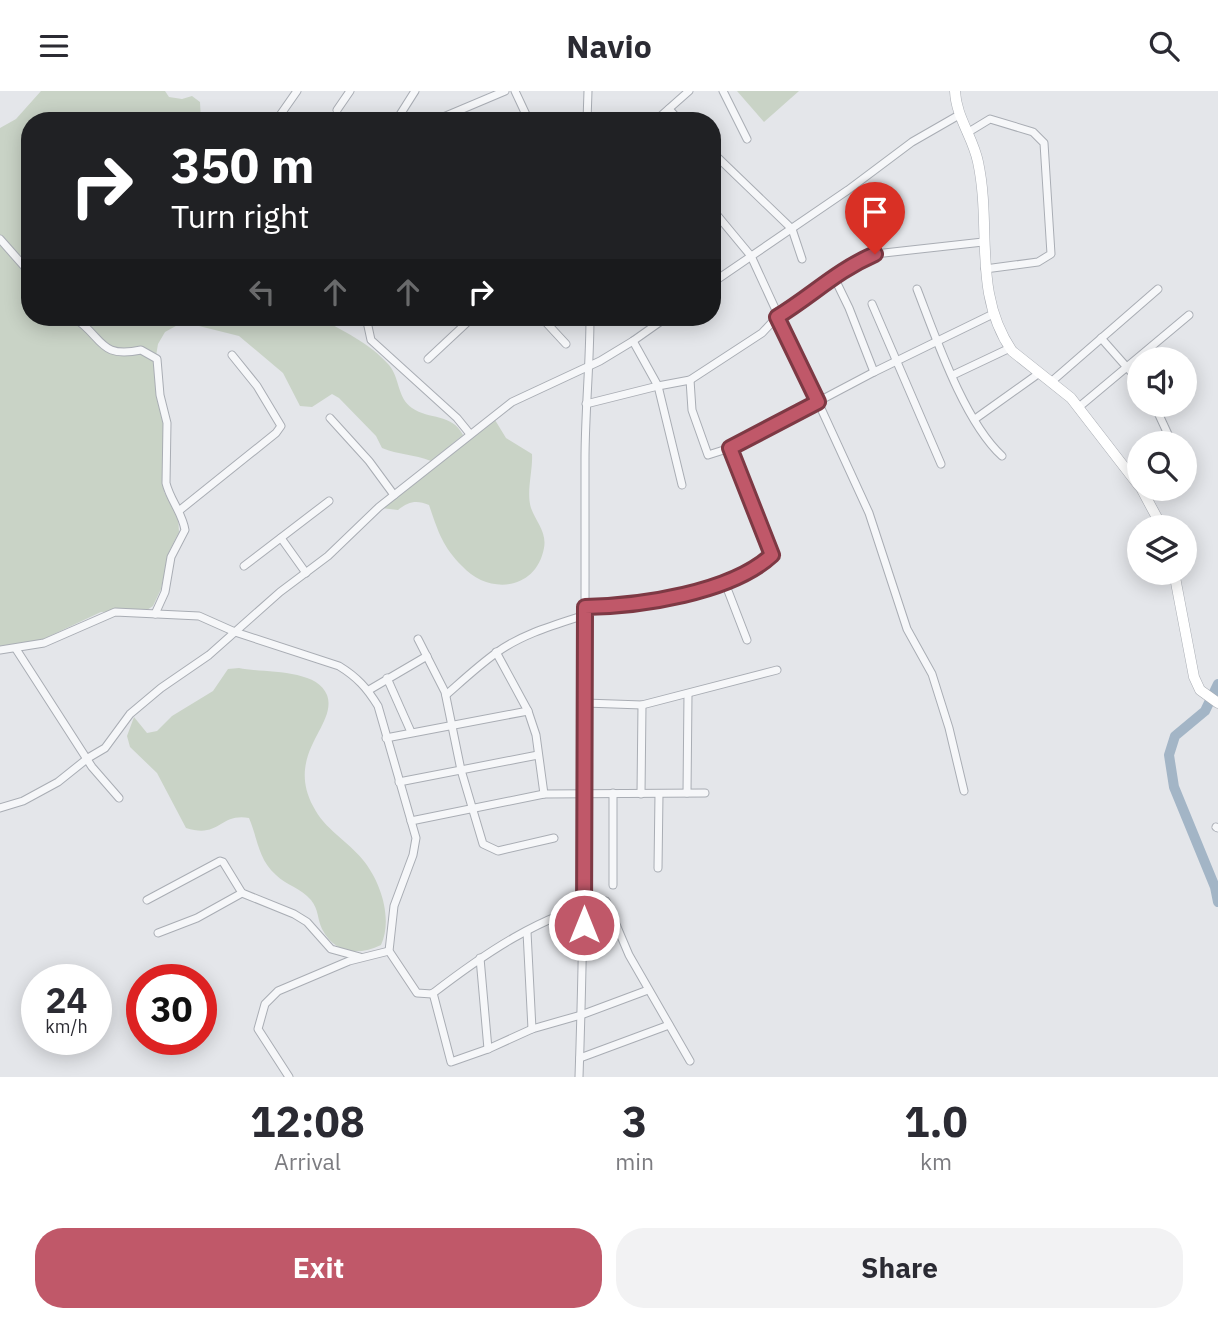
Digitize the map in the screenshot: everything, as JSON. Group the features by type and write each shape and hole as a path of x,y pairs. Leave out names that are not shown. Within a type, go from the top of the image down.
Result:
{"street":[{"path":"283,112 298,91"},
{"path":"337,110 350,91"},
{"path":"461,112 505,91"},
{"path":"515,91 525,112"},
{"path":"587,112 588,91"},
{"path":"666,112 688,91"},
{"path":"723,91 747,139"},
{"path":"955,91 959,115 978,160 984,269 993,314 1010,348 1079,407 1127,469"},
{"path":"402,112 414,92"},
{"path":"669,109 672,112"},
{"path":"721,275 792,229 912,142 959,115"},
{"path":"967,133 990,119 1033,132 1044,143 1051,254 1038,262 984,269"},
{"path":"721,161 792,229 802,259"},
{"path":"721,220 751,256 869,513 907,629 932,674 949,728 964,791"},
{"path":"0,239 21,263"},
{"path":"586,404 691,380 762,333 777,317 806,299 833,275 875,254 983,242"},
{"path":"833,275 874,372"},
{"path":"917,289 937,340 975,419 1002,456"},
{"path":"1051,382 1158,289"},
{"path":"872,304 941,464"},
{"path":"691,380 692,410 708,455 730,448 874,372 993,314"},
{"path":"1151,347 1189,315"},
{"path":"83,326 108,350 125,354 141,350 157,359 160,395 167,423 166,483 168,492 180,510 185,530 172,557 165,592 155,614"},
{"path":"369,326 371,340 457,418 470,434"},
{"path":"428,359 463,326"},
{"path":"549,326 566,344"},
{"path":"579,1077 584,906 586,404 590,326"},
{"path":"0,808 23,801 58,782 113,741 130,714 161,688 209,655 328,556 394,495 512,403 590,365 634,341 655,326"},
{"path":"1079,407 1127,367 1101,338"},
{"path":"634,341 658,386 682,485"},
{"path":"953,375 1010,348"},
{"path":"180,510 281,426 257,386 232,355"},
{"path":"975,419 1038,374"},
{"path":"330,418 369,461 394,495"},
{"path":"446,695 496,652 585,611 725,583 761,565 772,555 730,448"},
{"path":"244,566 328,501"},
{"path":"281,538 306,573"},
{"path":"725,583 747,640"},
{"path":"1176,585 1194,677 1199,690 1218,703"},
{"path":"0,650 44,643 115,613 155,614 199,617 235,632 340,666 352,673 369,690 378,706 416,838 415,848 394,906 389,951 417,993 433,993 497,946 584,906 606,901 629,955 690,1061"},
{"path":"418,639 446,695 461,770 483,844 498,851 554,838"},
{"path":"16,649 92,767 119,798"},
{"path":"496,652 528,711 536,735 544,794"},
{"path":"369,690 427,656"},
{"path":"585,703 642,705 778,670"},
{"path":"387,678 411,732"},
{"path":"687,793 688,694"},
{"path":"641,794 642,705"},
{"path":"386,738 528,711"},
{"path":"399,782 538,755"},
{"path":"613,793 613,885"},
{"path":"411,821 544,794 705,793"},
{"path":"658,868 659,794"},
{"path":"147,899 220,861 227,865 242,893 294,914 306,922 331,949 360,957"},
{"path":"158,933 197,918 242,893"},
{"path":"527,932 532,1029"},
{"path":"289,1077 258,1029 265,1004 278,991 360,957 389,951"},
{"path":"480,958 488,1049"},
{"path":"433,993 451,1062 532,1029 581,1015 648,989"},
{"path":"580,1058 669,1025"}],"shaded area":[{"path":"41,91 165,91 169,97 182,99 192,96 200,102 201,112 22,112"},
{"path":"737,91 799,91 764,122"},
{"path":"21,113 21,326 176,326 165,332 158,344 155,362 156,395 164,422 164,492 178,516 179,532 169,552 161,589 153,606 147,610 101,612 39,641 0,646 0,128"},
{"path":"199,326 333,326 382,357 393,370 407,404 419,412 453,423 463,435 431,461 382,448 376,436 332,394 312,407 300,406 283,373 239,336"},
{"path":"495,420 506,438 532,454 530,502 545,542 539,562 531,573 510,584 485,581 462,566 445,545 429,505 417,502 409,503 398,510 381,508"},
{"path":"228,669 301,676 321,686 327,695 326,718 308,755 306,787 318,814 357,853 375,879 385,912 386,924 381,945 364,951 348,951 333,944 322,929 311,900 280,878 265,862 249,818 231,819 206,830 186,828 157,773 130,747 127,736 134,717 147,733 157,731 172,716 213,691"}],"waterway":[{"path":"1218,684 1205,711 1175,736 1169,755 1174,787 1215,887 1218,902"}],"route":[{"path":"584,925 585,607 615,607 725,583 761,565 772,555 730,448 818,402 777,317 806,299 847,266 875,254"}]}
